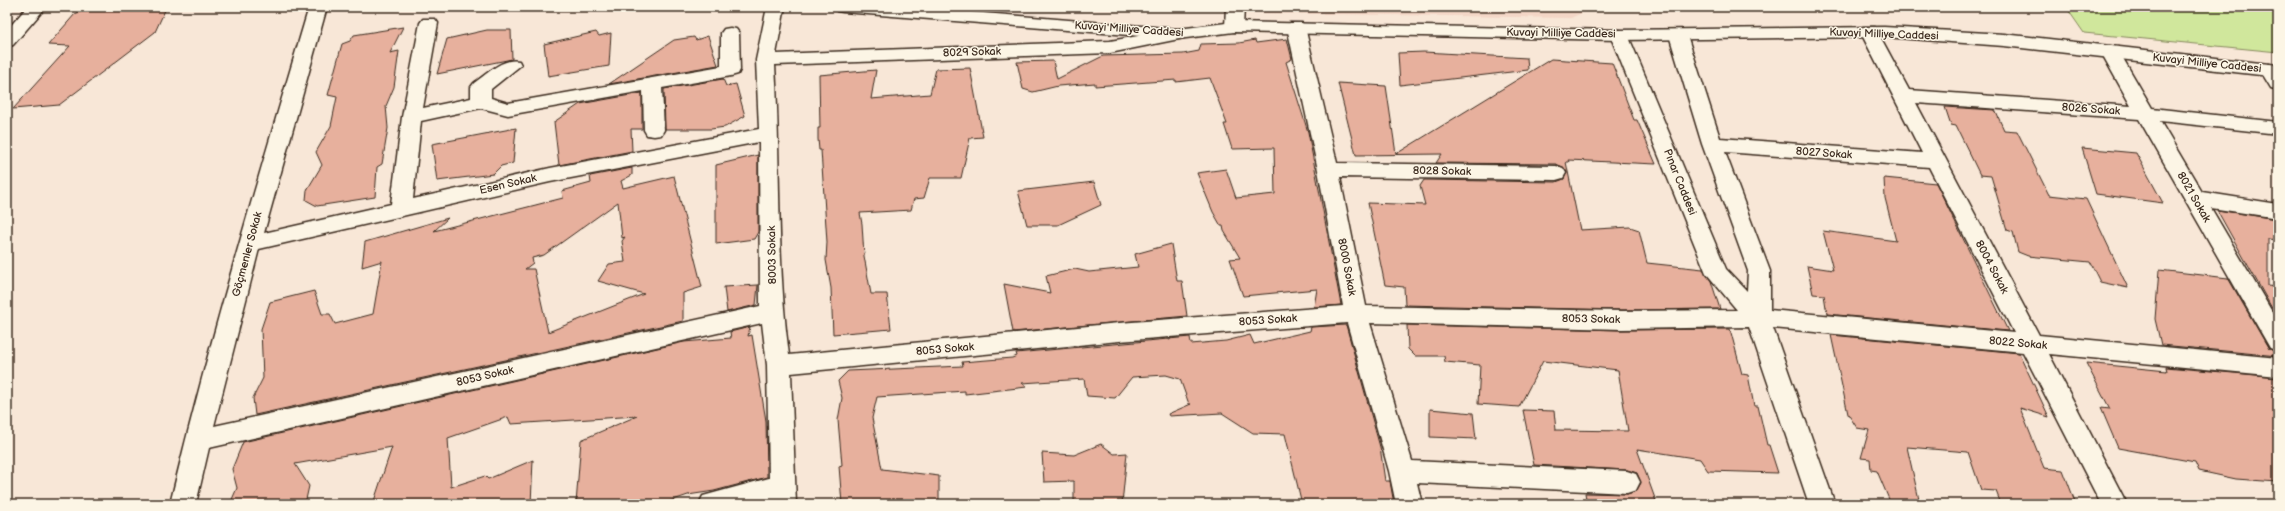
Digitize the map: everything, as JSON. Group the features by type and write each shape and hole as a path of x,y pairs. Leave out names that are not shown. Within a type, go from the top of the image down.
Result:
{"street":[{"path":"7,41 37,7"},
{"name":"Göçmenler Sokak","path":"183,504 197,440 249,244 318,7"},
{"name":"8003 Sokak","path":"776,7 765,60 770,134 772,312 779,364 783,495"},
{"name":"Kuvayi Milliye Caddesi","path":"843,7 1178,34 1234,27 1296,27 1619,35 1869,31 2004,40 2110,52 2275,75"},
{"path":"1234,27 1235,7"},
{"path":"401,209 412,117 429,23"},
{"name":"8000 Sokak","path":"1296,27 1328,170 1356,314 1402,471 1409,504"},
{"name":"8004 Sokak","path":"1869,31 2033,345 2114,504"},
{"path":"412,117 481,102 508,109 731,70 730,33"},
{"name":"8029 Sokak","path":"765,60 1110,47 1178,34"},
{"name":"Pınar Caddesi","path":"1619,35 1717,273 1758,318"},
{"name":"Pınar Caddesi","path":"1678,35 1712,144 1759,271 1758,318 1822,504"},
{"name":"8021 Sokak","path":"2110,52 2278,342"},
{"path":"481,102 481,87 512,65"},
{"path":"652,84 654,130"},
{"name":"8026 Sokak","path":"1903,96 2145,113 2278,128"},
{"name":"Esen Sokak","path":"249,244 550,175 770,134"},
{"name":"8027 Sokak","path":"1712,144 1937,161"},
{"name":"8028 Sokak","path":"1328,170 1556,173"},
{"path":"2194,198 2278,211"},
{"name":"8053 Sokak","path":"197,440 772,312"},
{"name":"8053 Sokak","path":"779,364 1119,332 1356,314 1622,320 1758,318"},
{"name":"8022 Sokak","path":"1758,318 2278,367"},
{"path":"1402,471 1627,482"},
{"path":"712,504 783,495"}],"shaded area":[{"path":"1261,7 1595,7 1571,18 1261,13"}],"green space":[{"path":"2066,7 2278,7 2278,52 2084,33"}],"building":[{"path":"166,8 155,32 59,105 13,109 70,46 48,45 75,14 83,10"},
{"path":"403,27 390,53 399,51 394,87 386,106 388,128 382,164 377,167 375,197 317,206 306,200 307,190 322,165 316,152 331,126 337,97 328,95 342,44 350,41 354,35"},
{"path":"487,30 511,30 512,59 437,74 447,39"},
{"path":"596,32 599,36 611,33 609,66 548,76 544,44"},
{"path":"708,36 718,65 609,84 674,40 694,37 696,40"},
{"path":"1287,39 1292,59 1286,62 1308,132 1341,305 1314,307 1317,289 1243,296 1230,259 1240,258 1224,231 1223,226 1221,226 1213,212 1197,173 1226,169 1236,198 1275,194 1274,148 1232,149 1224,124 1227,124 1210,78 1176,82 1176,80 1095,86 1095,83 1058,86 1033,92 1023,89 1017,62 1053,61 1057,79 1103,56 1183,54 1199,51 1201,44 1239,43 1255,40 1256,43"},
{"path":"1424,52 1527,58 1528,70 1400,85 1398,53"},
{"path":"1551,59 1612,63 1634,120 1637,120 1656,164 1568,160 1569,162 1566,162 1580,230 1630,227 1639,230 1647,263 1703,269 1711,281 1720,309 1622,310 1405,305 1404,287 1385,285 1368,203 1425,205 1420,186 1424,180 1556,182 1564,179 1567,172 1563,167 1556,164 1436,163 1442,154 1356,155 1338,83 1386,86 1396,154"},
{"path":"970,68 983,137 970,138 961,178 930,178 924,198 914,199 911,210 860,213 864,256 871,294 887,294 891,329 833,334 831,288 826,260 827,242 821,150 819,150 818,139 818,128 820,128 819,75 876,70 871,99 930,94 936,69"},
{"path":"723,79 726,86 736,84 745,116 725,127 711,129 665,129 664,89"},
{"path":"642,93 642,129 631,129 632,151 559,165 554,122 580,104"},
{"path":"1945,107 1995,110 2004,130 2017,131 2049,195 2086,199 2128,288 2100,282 2090,262 2028,256 2018,252 2013,232 2007,230 1991,176 1980,175 1956,126 1951,125"},
{"path":"516,128 513,163 501,166 493,174 437,181 432,144"},
{"path":"2082,148 2136,153 2163,203 2096,194"},
{"path":"758,155 758,232 754,239 716,244 716,165"},
{"path":"632,168 632,175 621,181 623,188 674,176 702,287 683,293 683,321 255,415 253,398 263,378 261,329 270,302 314,291 322,314 330,314 335,324 373,314 382,261 362,267 365,242 448,218 434,231 563,198 562,191 591,183 590,176","holes":["618,202 622,238 625,237 622,241 625,262 609,264 598,281 644,294 548,332 534,269 525,269 533,263 532,258 544,255"]},
{"path":"1884,178 1936,183 2008,331 1827,314 1824,295 1813,294 1807,266 1833,270 1823,231 1896,241 1885,198"},
{"path":"1094,182 1101,205 1058,225 1027,225 1018,191"},
{"path":"2217,210 2276,219 2278,222 2278,240 2268,239 2268,286 2278,287 2278,319"},
{"path":"1171,244 1177,281 1182,281 1187,316 1013,332 1004,284 1050,293 1046,276 1075,269 1089,272 1138,267 1135,254"},
{"path":"2159,270 2228,278 2269,349 2278,352 2278,356 2161,345 2155,319"},
{"path":"758,285 756,305 727,312 724,287"},
{"path":"1346,325 1380,447 1385,481 1390,481 1394,504 1302,504 1285,434 1253,433 1222,413 1169,416 1168,414 1191,404 1189,404 1180,379 1166,375 1132,377 1115,398 1087,396 1084,379 1022,383 1027,387 965,394 965,391 877,397 872,418 882,469 939,476 939,504 842,504 839,466 842,465 838,420 842,398 838,381 848,371 963,366 962,362 1012,358 1017,356 1016,353 1190,337 1191,344 1226,341 1250,335 1254,344 1310,331 1311,327"},
{"path":"1407,325 1622,330 1730,329 1742,374 1748,375 1754,406 1758,406 1767,445 1769,445 1778,473 1708,471 1700,459 1637,449 1657,504 1587,504 1585,493 1627,494 1636,491 1641,483 1637,473 1627,470 1534,465 1523,410 1554,411 1556,430 1628,431 1618,370 1543,361 1519,407 1478,404 1480,365 1445,362 1444,356 1415,356 1408,349"},
{"path":"750,327 748,336 752,335 766,421 767,477 714,491 688,495 662,504 576,504 581,440 637,416 511,424 508,417 448,438 451,487 485,476 488,479 533,460 531,504 373,504 392,447 295,464 309,486 305,504 230,504 237,488 232,469 243,442 684,342 731,338 730,332"},
{"path":"1831,335 2019,353 2049,417 2020,408 2044,468 2063,470 2076,504 2001,504 1996,491 1981,490 1968,452 1907,447 1920,504 1891,504 1877,471 1871,470 1870,459 1861,458 1869,430 1857,428 1848,414"},
{"path":"2086,363 2167,371 2166,367 2278,377 2278,482 2236,479 2199,471 2195,462 2118,448 2101,408 2110,409"},
{"path":"1430,409 1473,413 1476,439 1430,437"},
{"path":"1101,444 1114,454 1127,453 1122,504 1074,504 1074,481 1044,482 1042,453 1074,455"}]}
